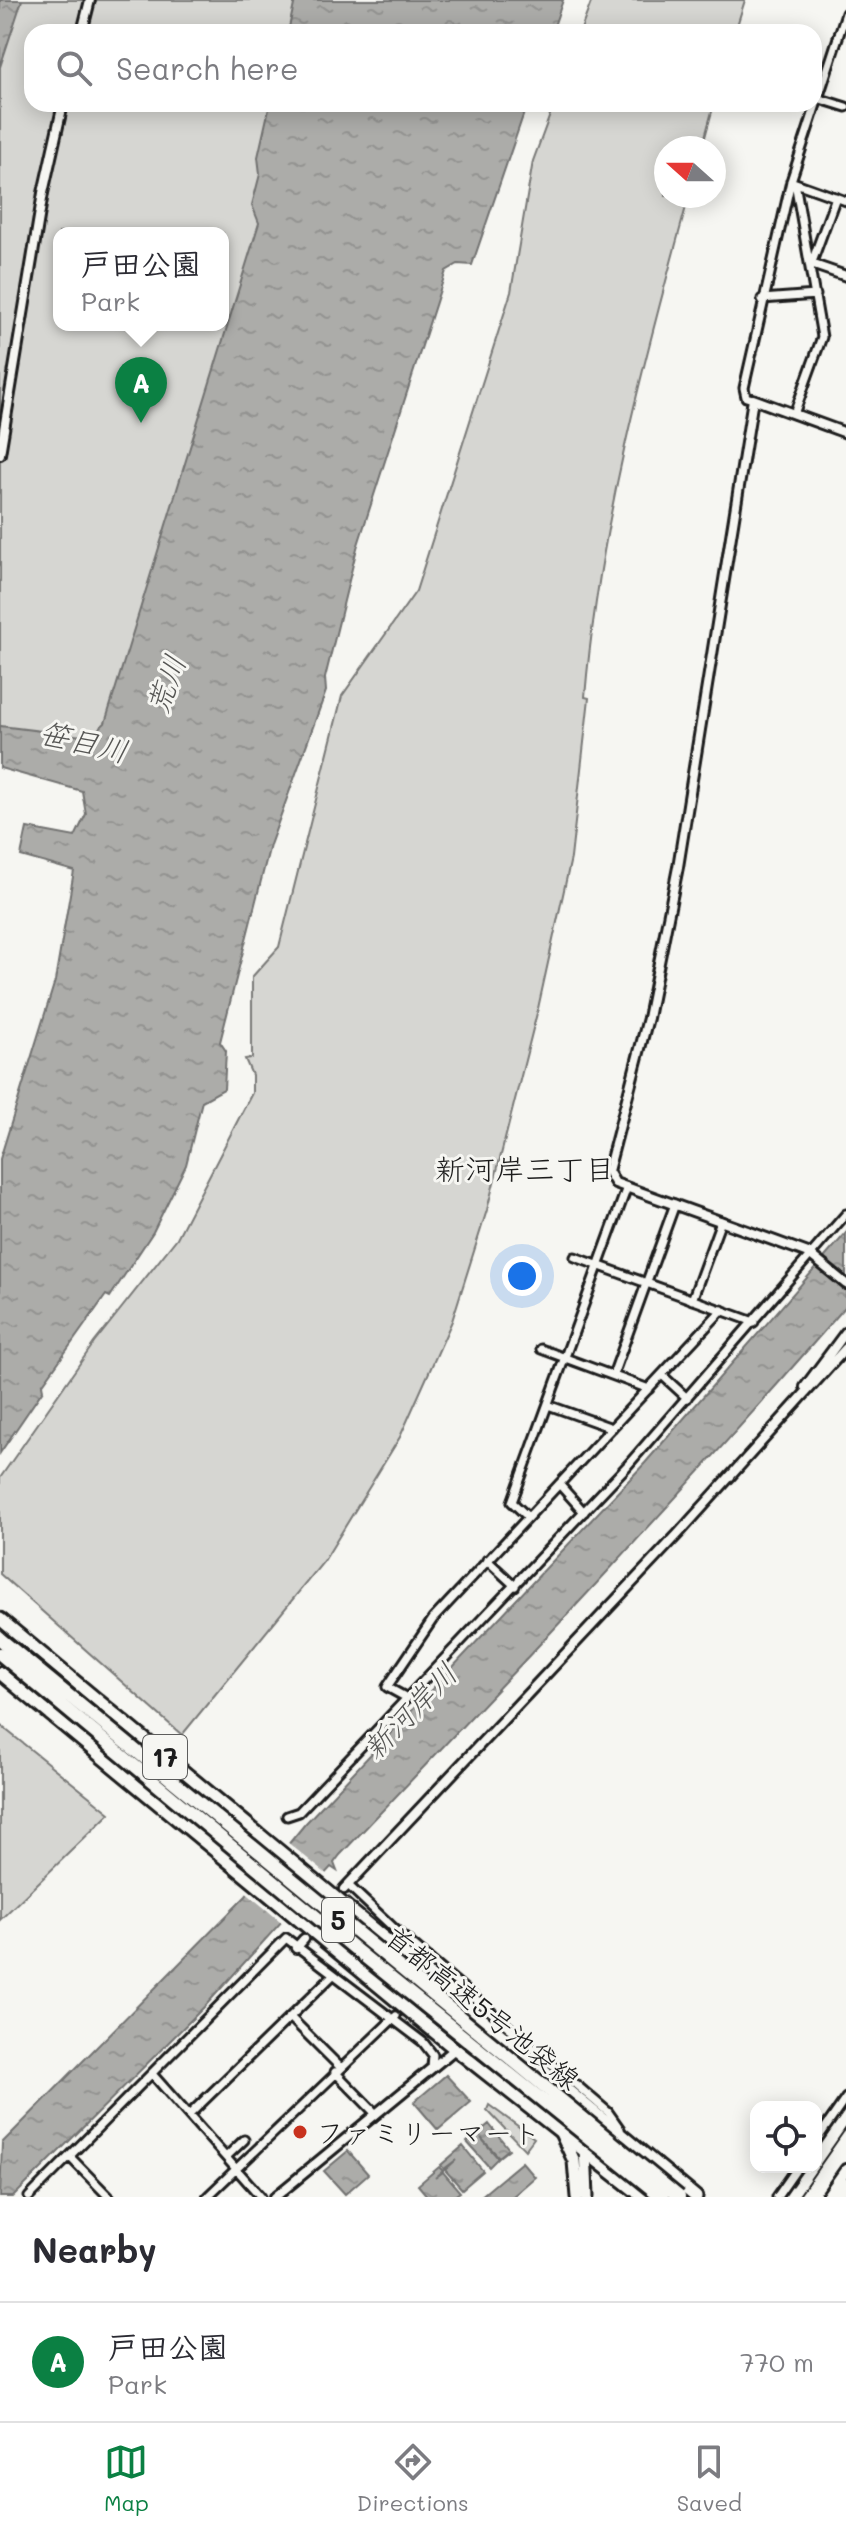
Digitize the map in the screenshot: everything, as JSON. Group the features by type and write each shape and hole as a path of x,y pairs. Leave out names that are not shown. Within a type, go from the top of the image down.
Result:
{"highway":[{"name":"首都高速5号池袋線","path":"0,1639 679,2197"},
{"name":"首都高速5号池袋線","path":"0,1654 355,1949 662,2197"}],"main road":[{"name":"17","path":"0,1619 696,2197"},
{"name":"17","path":"0,1673 295,1919 643,2197"},
{"path":"570,2092 583,2126 587,2197"},
{"path":"560,2131 574,2161 577,2197"},
{"path":"827,2197 846,2170"},
{"path":"837,2197 846,2184"}],"street":[{"path":"84,24 90,0"},
{"path":"822,83 846,13"},
{"path":"822,100 846,107"},
{"path":"0,454 43,193 61,112"},
{"path":"813,112 791,181 744,388 746,397 846,433"},
{"path":"791,181 846,201"},
{"path":"791,181 796,188 822,337 794,414"},
{"path":"811,264 836,197"},
{"path":"811,264 846,276"},
{"path":"762,299 816,295"},
{"path":"753,399 678,867 648,1018 608,1171 612,1181 813,1256 846,1284"},
{"path":"528,1517 512,1502 627,1187"},
{"path":"613,1375 675,1204"},
{"path":"287,1816 299,1812 584,1512 813,1256 846,1214"},
{"path":"692,1300 721,1221"},
{"path":"575,1257 754,1322"},
{"path":"407,1698 387,1687 433,1619 722,1310"},
{"path":"792,1408 826,1355 846,1332"},
{"path":"628,2140 608,2112 346,1887 846,1348"},
{"path":"541,1349 649,1389"},
{"path":"662,1375 687,1398"},
{"path":"548,1405 612,1428"},
{"path":"559,1484 584,1512"},
{"path":"487,1560 515,1586"},
{"path":"29,2197 286,1938 332,1976 394,2017 425,2044 433,2055 432,2067"},
{"path":"296,1948 304,1939"},
{"path":"189,2115 332,1976"},
{"path":"290,2017 376,2114"},
{"path":"207,2197 394,2017"},
{"path":"275,2197 455,2049"},
{"path":"153,2075 261,2197"},
{"path":"822,2132 846,2098"},
{"path":"226,2157 244,2140"},
{"path":"70,2157 109,2197"},
{"path":"777,2197 794,2173"}],"green space":[{"path":"0,0 430,0 422,24 24,24 24,112 391,112 156,784 0,741"},
{"path":"592,0 745,0 738,24 583,24"},
{"path":"551,112 712,112 705,136 654,136 654,208 686,208 640,382 612,507 592,633 585,697 589,698 571,858 537,1013 487,1210 452,1321 400,1437 324,1561 182,1735 0,1574 0,1478 94,1343 177,1238 252,1093 252,1075 245,1059 252,1058 252,977 279,947 342,696 416,591 511,292 533,161"},
{"path":"0,1725 110,1813 0,1920"},
{"path":"489,2105 534,2138 525,2150 487,2110"}],"water":[{"path":"0,0 22,0 0,67"},
{"path":"295,0 563,0 555,24 290,24"},
{"path":"268,112 524,112 472,265 458,264 446,271 357,548 325,678 326,691 270,845 220,1042 226,1051 224,1089 202,1101 186,1165 153,1232 110,1297 106,1295 42,1385 43,1390 0,1453 0,1159 55,981 74,871 21,856 27,828 75,837 86,814 82,791 0,768 0,726 82,736 95,732 105,723 226,331 229,331 229,320 259,223 252,205 260,174 258,157"},
{"path":"846,1233 846,1306 785,1376 596,1584 340,1855 334,1863 337,1871 331,1867 206,2005 13,2197 0,2197 2,2143 246,1896 305,1824 645,1463"},
{"path":"446,2075 471,2102 438,2130 414,2102"},
{"path":"489,2124 509,2149 499,2157 481,2138 498,2158 489,2167 467,2142"},
{"path":"463,2146 483,2171 462,2189 445,2170 456,2160 444,2169 441,2165"},
{"path":"348,2151 368,2174 345,2194 324,2171"},
{"path":"522,2162 535,2177 512,2197 480,2197"},
{"path":"439,2167 443,2171 435,2178 443,2172 460,2192 453,2197 428,2197 418,2185"}],"pier":[{"path":"286,1841 329,1876 286,1926 244,1891"}],"tunnel":[{"path":"304,1939 344,1889"}],"railway":[{"path":"798,2197 846,2128"}],"place":[{"name":"戸田公園","path":"141,423"},
{"name":"ファミリーマート","path":"300,2132"}],"district":[{"name":"新河岸三丁目","path":"525,1168"}],"water label":[{"name":"荒川","path":"165,684"},
{"name":"笹目川","path":"84,741"},
{"name":"新河岸川","path":"409,1710"}]}
